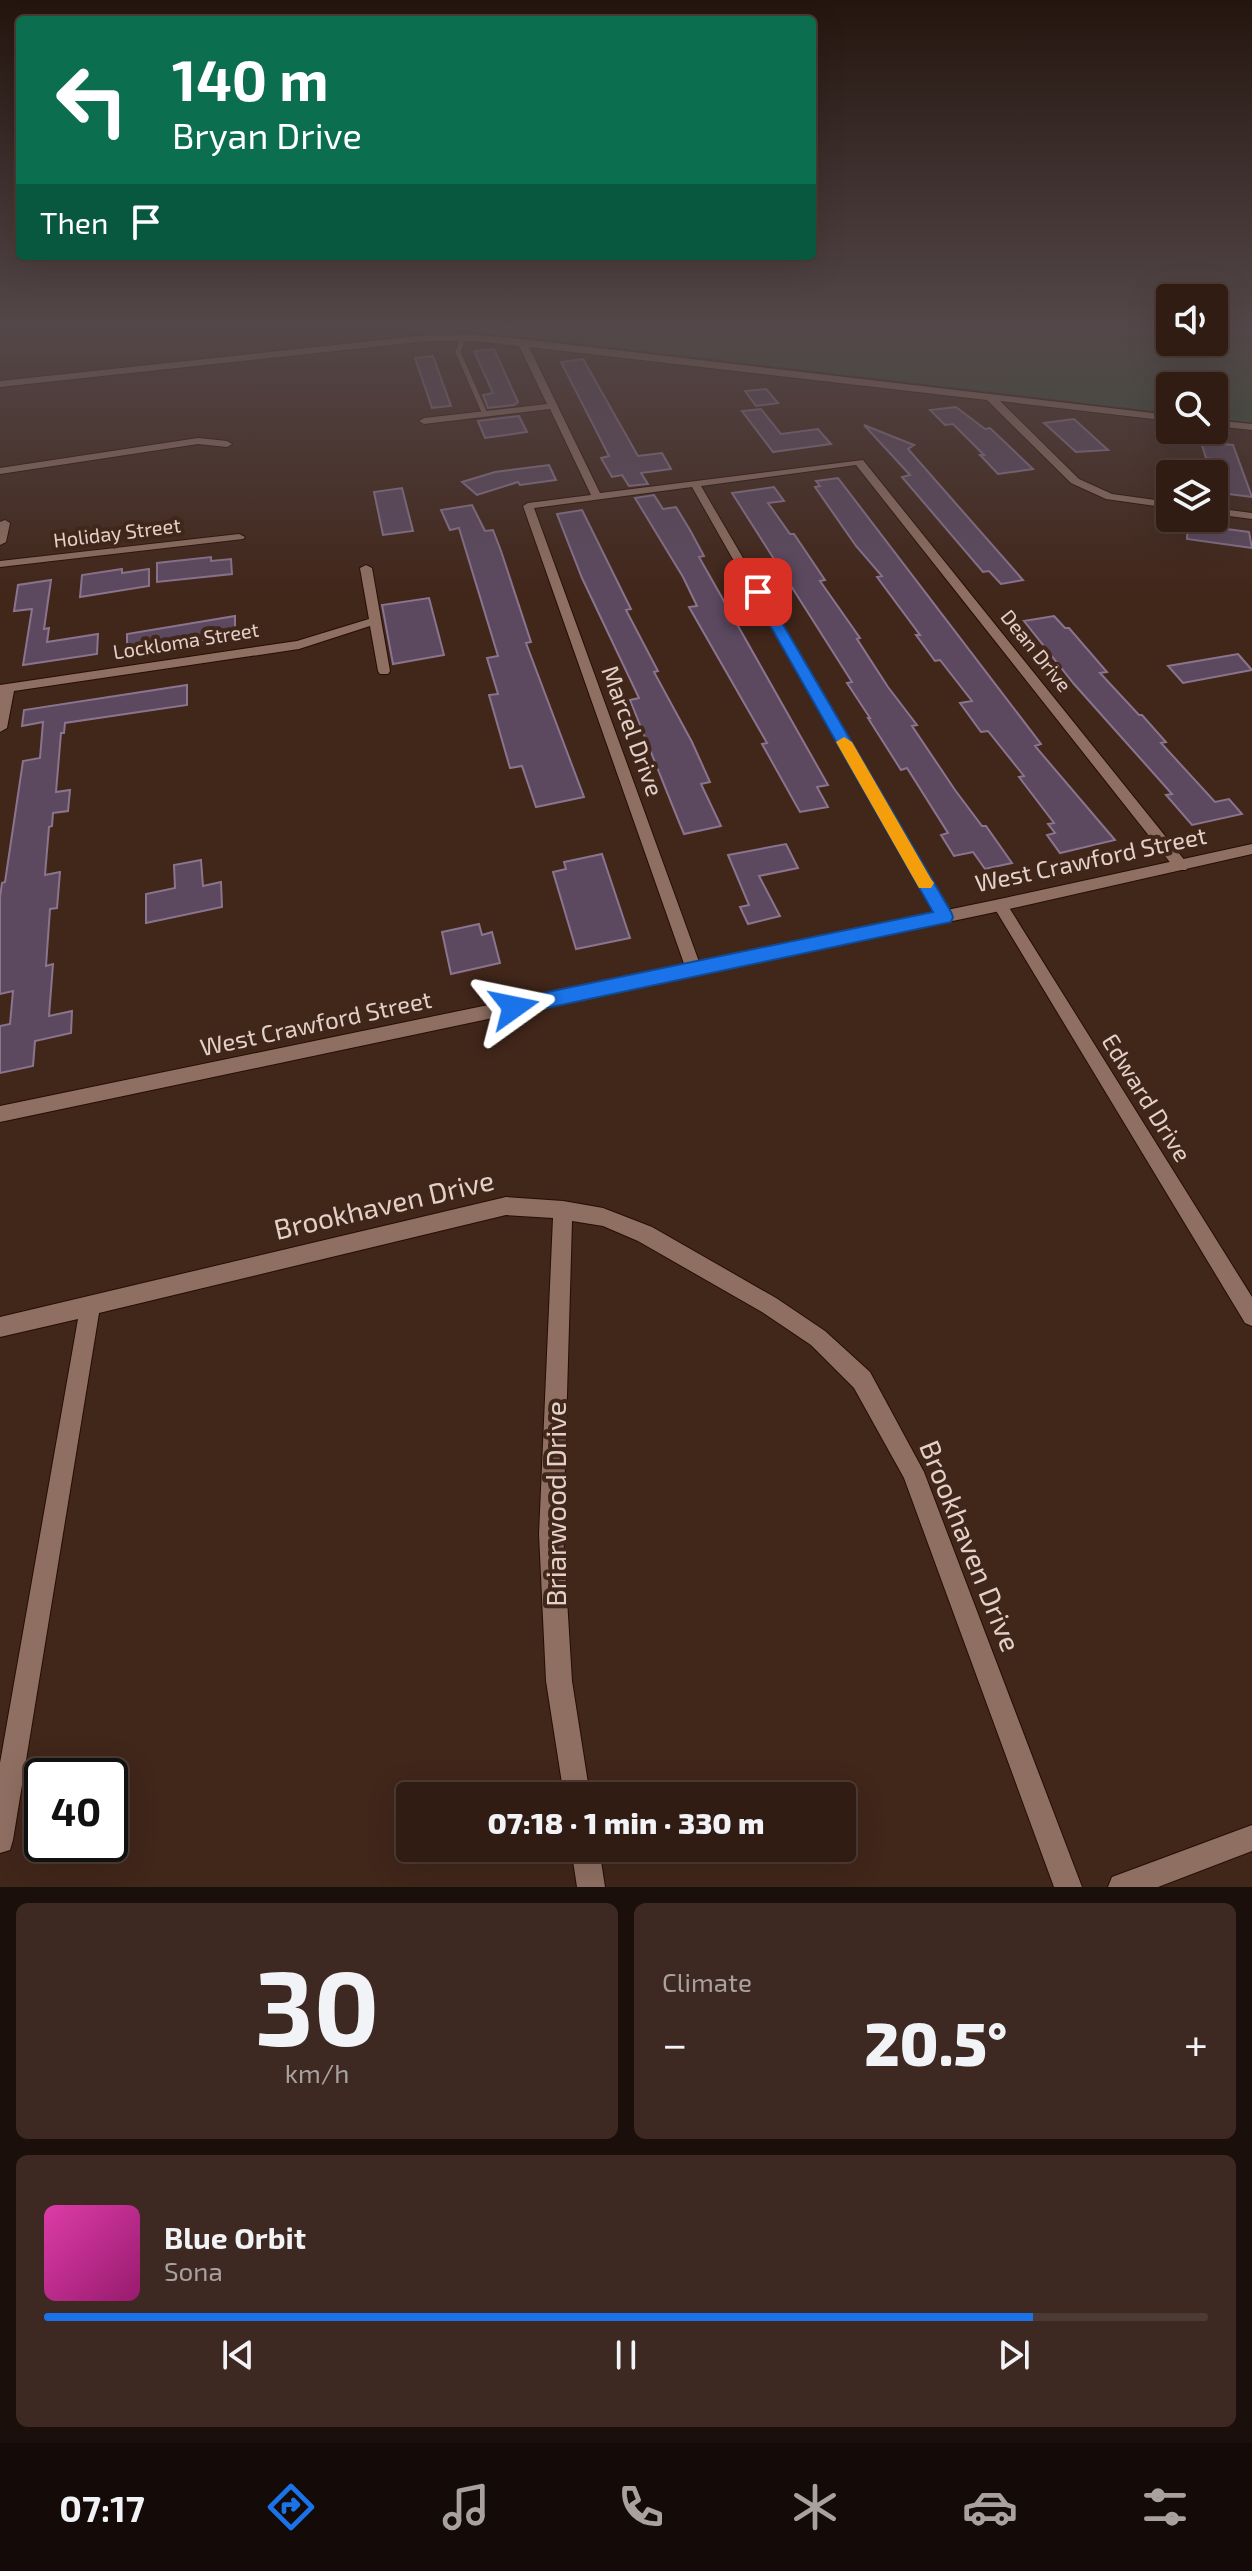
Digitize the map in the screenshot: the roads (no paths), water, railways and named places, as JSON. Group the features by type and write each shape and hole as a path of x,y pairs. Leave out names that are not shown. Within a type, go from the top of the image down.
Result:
{"street":[{"path":"424,421 467,416"},
{"path":"558,416 597,497 695,484 944,917"},
{"path":"1009,416 1075,481 1110,497 1156,503"},
{"path":"1228,424 1252,427"},
{"path":"0,471 198,441 227,444"},
{"name":"Dean Drive","path":"695,484 859,462 1181,866"},
{"name":"Marcel Drive","path":"597,497 528,506 694,970"},
{"path":"1228,513 1252,516"},
{"path":"0,542 5,523"},
{"name":"Holiday Street","path":"0,564 239,537"},
{"path":"366,568 384,671"},
{"name":"Lockloma Street","path":"4,689 299,645 374,621"},
{"path":"0,728 4,689"},
{"name":"West Crawford Street","path":"0,1114 694,970 1252,849"},
{"name":"Edward Drive","path":"1000,905 1252,1316"},
{"name":"Brookhaven Drive","path":"0,1327 506,1206 563,1210 603,1217 645,1234 728,1281 818,1338 862,1380 913,1472 1068,1887"},
{"name":"Briarwood Drive","path":"563,1210 551,1534 559,1681 575,1782"},
{"path":"0,1840 90,1306"},
{"path":"1122,1887 1252,1838"},
{"path":"587,1862 591,1887"}]}
